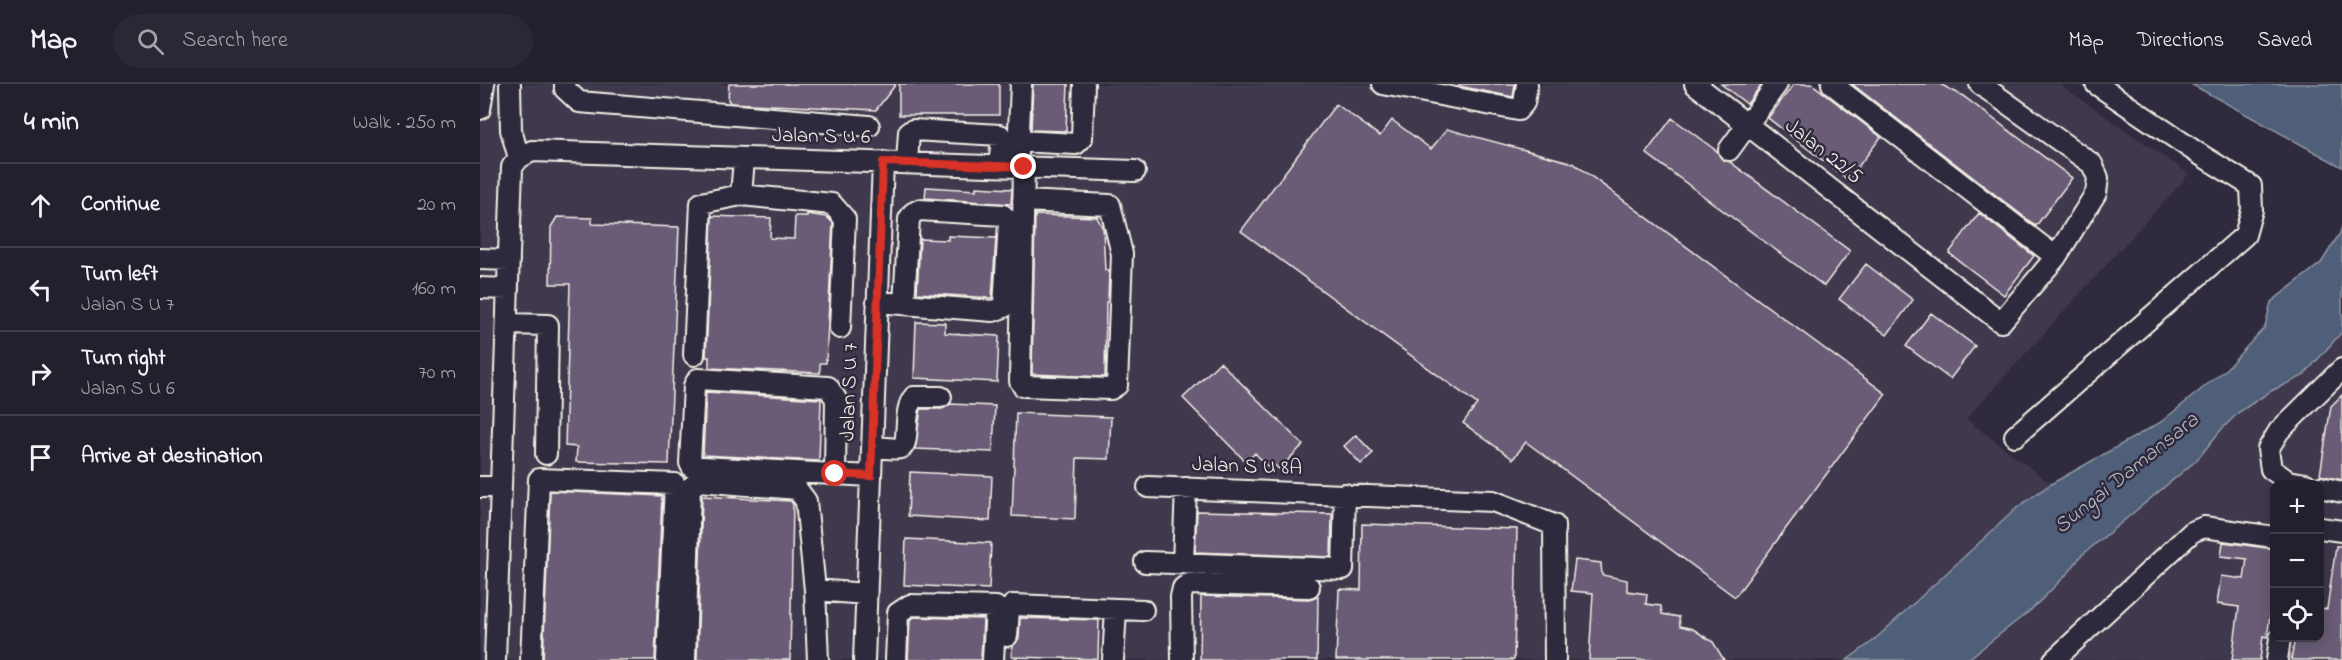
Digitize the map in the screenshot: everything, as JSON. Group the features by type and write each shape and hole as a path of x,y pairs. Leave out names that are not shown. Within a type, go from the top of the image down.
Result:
{"street":[{"path":"480,109 483,84"},
{"path":"495,660 489,578 500,487 515,162 511,130 510,84"},
{"path":"565,84 565,89 579,102 869,126"},
{"path":"1013,167 1019,141 1021,84"},
{"path":"1019,141 1076,144 1082,138 1084,84"},
{"path":"1388,85 1518,110 1524,103 1527,84"},
{"name":"Jalan 22/5","path":"1695,84 2001,322 2056,256"},
{"path":"1729,150 1777,84"},
{"path":"1832,84 2056,256 2096,193 2098,178 2092,164 1980,84"},
{"path":"2015,436 2245,235 2252,210 2252,186 2196,152 2096,84"},
{"path":"907,162 909,132 913,130 1000,135 1023,201 1020,381 1023,386 1111,389 1117,385 1122,254 1110,205 1023,201"},
{"name":"Jalan S U 6","path":"515,162 532,151 1135,171"},
{"path":"741,195 744,159"},
{"name":"Jalan S U 7","path":"864,660 883,162"},
{"path":"694,355 701,202 741,195 832,204 845,219 840,328"},
{"path":"877,302 993,311 1004,307 1009,222 1003,215 919,210 913,213 909,219 904,304"},
{"path":"480,259 509,260"},
{"path":"480,288 508,289"},
{"path":"507,324 548,325 546,454"},
{"path":"2287,480 2271,469 2268,449 2279,431 2342,369"},
{"path":"835,474 836,399 828,387 698,380 694,386 690,463 692,466 835,474 871,476"},
{"path":"872,447 901,448 905,445 909,403 914,397 941,397"},
{"path":"531,660 539,479 675,484 668,660"},
{"path":"685,660 690,488 699,481 797,489 806,501 815,590 818,660"},
{"path":"480,487 500,487"},
{"name":"Jalan S U 8A","path":"1148,487 1493,501 1554,525 1555,660"},
{"path":"1183,563 1186,488"},
{"path":"2324,488 2342,492"},
{"path":"1145,562 1343,569 1345,494"},
{"path":"2054,660 2192,532 2204,527 2270,536"},
{"path":"2324,529 2342,531"},
{"path":"1182,660 1181,597 1183,588 1189,584 1309,587"},
{"path":"815,590 866,594"},
{"path":"896,660 898,613 910,604 996,607 993,660"},
{"path":"1006,660 1008,617 1013,605 1143,610"},
{"path":"1113,660 1116,609"},
{"path":"2277,660 2279,642"}],"shaded area":[{"path":"480,84 2059,84 2189,174 1966,419 2051,484 2019,506 1873,641 1847,660 480,660"},
{"path":"2342,332 2342,660 1967,660 2032,609 2069,572 2081,556 2197,460 2239,412 2271,391 2303,376"}],"water":[{"path":"2191,84 2342,84 2342,167"},
{"name":"Sungai Damansara","path":"2342,226 2342,332 2303,376 2271,391 2239,412 2197,460 2081,556 2069,572 2032,609 1967,660 1847,660 1873,641 2019,506 2051,484 2161,422 2225,370 2265,327 2271,302 2321,263"}],"building":[{"path":"729,84 896,84 876,110 731,103 728,100"},
{"path":"899,84 999,84 999,115 899,115"},
{"path":"1033,84 1068,84 1066,131 1031,130"},
{"path":"1459,84 1515,84 1513,97 1459,86"},
{"path":"1721,84 1762,84 1747,104"},
{"path":"1794,84 1812,84 1881,137 1848,180 1768,118"},
{"path":"1852,84 1940,84 1963,96 2072,178 2036,226"},
{"path":"1336,104 1380,136 1392,120 1431,149 1447,129 1573,163 1886,394 1735,597 1526,442 1513,459 1463,423 1477,404 1241,231"},
{"path":"1672,118 1718,152 1722,159 1730,162 1850,251 1824,286 1646,153"},
{"path":"926,187 976,190 976,187 1012,189 1011,204 925,198"},
{"path":"1979,213 2034,256 2004,295 1949,253"},
{"path":"807,214 827,217 833,223 826,363 820,363 820,373 709,368 709,357 706,357 712,216 771,218 770,238 794,239 795,216 807,216"},
{"path":"1035,215 1097,217 1103,229 1105,270 1109,270 1108,302 1106,302 1105,377 1032,374"},
{"path":"557,217 592,218 592,224 679,227 669,464 576,462 577,447 565,446 570,284 550,284 551,227"},
{"path":"948,236 996,238 992,298 917,293 920,239 948,240"},
{"path":"1866,264 1913,300 1887,335 1839,299"},
{"path":"1931,313 1975,346 1950,379 1906,346"},
{"path":"916,322 945,323 945,333 999,336 997,382 914,378"},
{"path":"1220,362 1303,445 1279,469 1273,464 1269,468 1255,453 1246,462 1183,398"},
{"path":"706,392 821,399 819,461 703,455"},
{"path":"2342,395 2342,480 2320,475 2331,406"},
{"path":"950,404 995,406 993,452 915,449 921,409 942,409"},
{"path":"1016,413 1111,417 1109,459 1077,458 1075,519 1012,516"},
{"path":"1356,435 1373,453 1361,464 1344,446"},
{"path":"910,472 992,476 990,521 908,516"},
{"path":"550,491 662,496 655,660 543,660"},
{"path":"702,496 791,501 793,504 790,660 697,660"},
{"path":"1197,511 1332,514 1331,557 1195,552"},
{"path":"1362,524 1517,529 1514,660 1336,660 1339,589 1361,590"},
{"path":"906,539 991,543 989,589 904,585"},
{"path":"2223,542 2270,548 2270,616 2267,637 2263,636 2260,660 2232,660 2239,607 2217,604 2221,576 2244,579 2247,559 2221,556"},
{"path":"2336,546 2342,546 2342,660 2291,660 2294,642 2324,642 2324,609 2327,609"},
{"path":"1575,560 1601,563 1602,575 1627,580 1627,591 1647,594 1646,604 1661,606 1662,614 1679,617 1680,626 1693,629 1713,642 1724,660 1589,660 1593,593 1571,591"},
{"path":"1201,596 1309,599 1318,597 1317,660 1200,660"},
{"path":"914,617 983,619 981,660 908,660 910,620"},
{"path":"1020,618 1099,620 1098,659 1012,657 1012,647 1019,638"}],"route":[{"path":"835,474 871,476 883,162 1024,167"}]}
